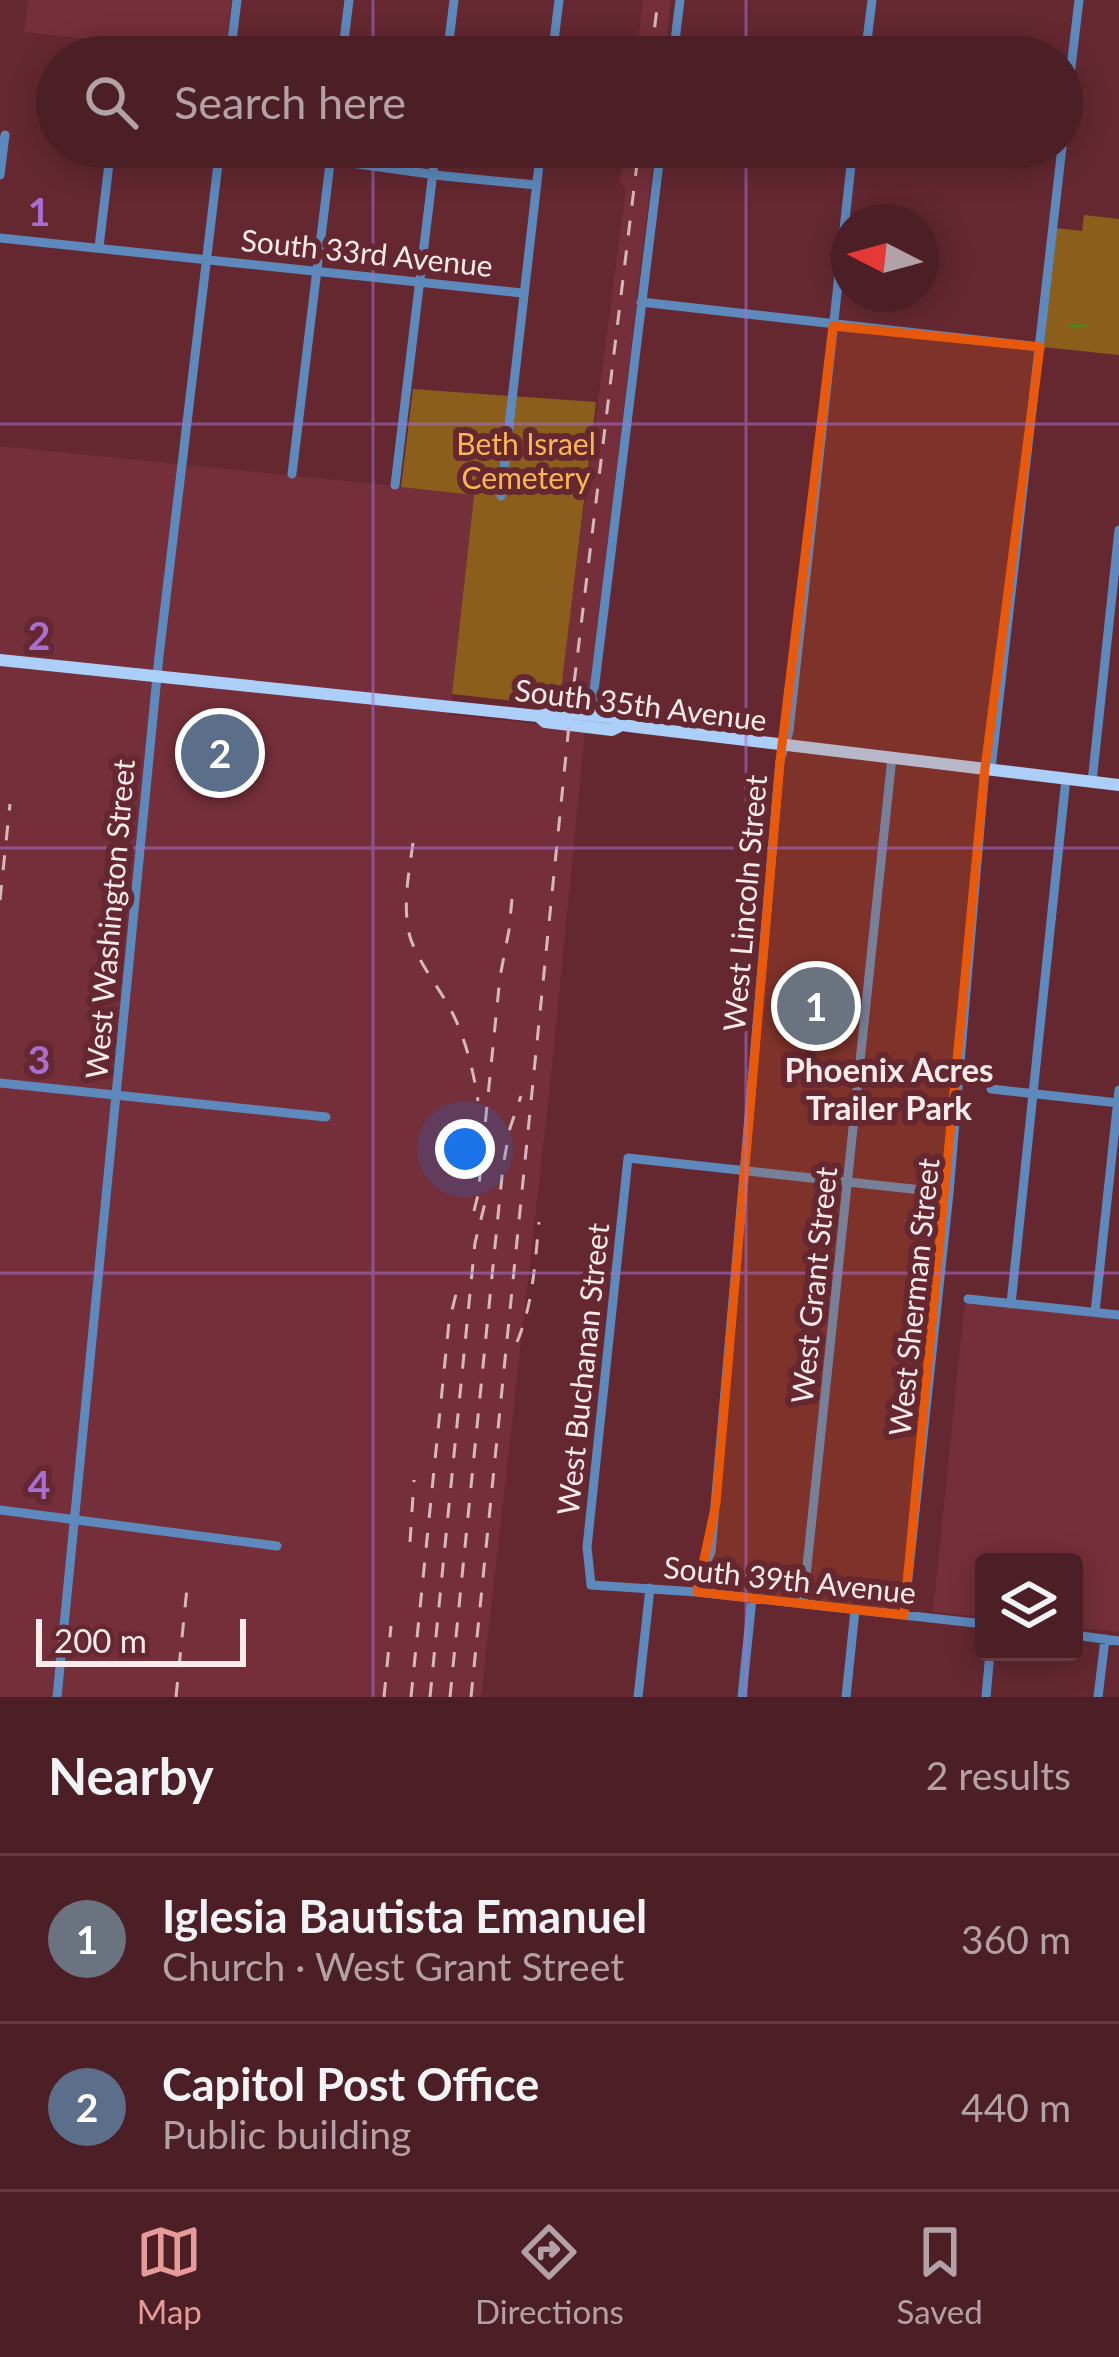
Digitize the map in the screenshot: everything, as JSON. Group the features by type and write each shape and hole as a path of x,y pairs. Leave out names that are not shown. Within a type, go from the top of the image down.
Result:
{"main road":[{"name":"South 35th Avenue","path":"0,660 538,716 545,722 612,730 622,725 1119,785"},
{"path":"538,716 546,710 615,718 622,725"}],"street":[{"path":"233,36 237,0"},
{"path":"345,36 349,0"},
{"path":"450,36 454,0"},
{"path":"555,36 559,0"},
{"path":"676,36 680,0"},
{"path":"868,36 872,0"},
{"name":"West Sherman Street","path":"1074,36 1078,0"},
{"path":"0,175 5,135"},
{"path":"99,248 108,168"},
{"name":"West Washington Street","path":"57,1697 157,676 217,168"},
{"path":"292,474 329,168"},
{"path":"399,168 536,184"},
{"path":"395,484 433,168"},
{"path":"501,496 538,168"},
{"path":"591,715 658,168"},
{"name":"West Lincoln Street","path":"697,1592 711,1552 777,793 789,731 852,168"},
{"name":"West Sherman Street","path":"904,1615 988,768 1059,168"},
{"name":"South 33rd Avenue","path":"0,238 522,293"},
{"path":"641,302 1040,346"},
{"path":"1093,782 1119,530"},
{"name":"West Grant Street","path":"803,1604 892,757"},
{"path":"1012,1304 1066,778"},
{"path":"0,1083 326,1117"},
{"path":"991,1089 1118,1103"},
{"path":"1095,1312 1119,1090"},
{"name":"West Buchanan Street","path":"591,1585 587,1546 628,1158 746,1169"},
{"path":"746,1169 949,1193"},
{"path":"968,1299 1119,1315"},
{"path":"0,1510 277,1546"},
{"name":"South 39th Avenue","path":"591,1585 975,1623"},
{"path":"638,1697 650,1588"},
{"path":"742,1697 752,1598"},
{"path":"846,1697 855,1610"},
{"path":"1083,1636 1119,1641"},
{"path":"1098,1697 1105,1639"},
{"path":"986,1697 990,1661"}],"highlighted area":[{"path":"833,326 1040,347 985,768 904,1615 697,1592 716,1503 780,761"}],"shaded area":[{"path":"28,0 231,0 228,36 24,32"},
{"path":"643,0 671,0 667,36 639,36"},
{"path":"622,168 652,168 585,730 481,1697 0,1697 0,446 474,494 450,715 555,726 626,190 620,182"},
{"path":"965,1300 1119,1318 1119,1632 1083,1628 1083,1553 975,1553 975,1616 933,1612"}],"green space":[{"path":"1084,215 1119,219 1119,355 1043,347 1056,228 1082,231"},
{"name":"Beth Israel Cemetery","path":"413,389 596,402 559,706 452,694 474,495 401,487"}],"waterway":[{"path":"1070,325 1079,326"}],"railway":[{"path":"654,36 658,0"},
{"path":"471,1697 569,725 636,168"},
{"path":"0,900 10,804"},
{"path":"413,843 406,902 410,937 458,1026 478,1101"},
{"path":"474,1211 512,899"},
{"path":"450,1697 503,1166 521,1096"},
{"path":"430,1697 475,1243 487,1195"},
{"path":"517,1342 530,1298 539,1222"},
{"path":"411,1697 449,1322 457,1290"},
{"path":"410,1542 414,1480"},
{"path":"176,1697 188,1578"},
{"path":"384,1697 391,1626"}],"place":[{"name":"Capitol Post Office","path":"220,753"},
{"name":"Iglesia Bautista Emanuel","path":"816,1006"}],"district":[{"name":"Phoenix Acres Trailer Park","path":"889,1088"}]}
